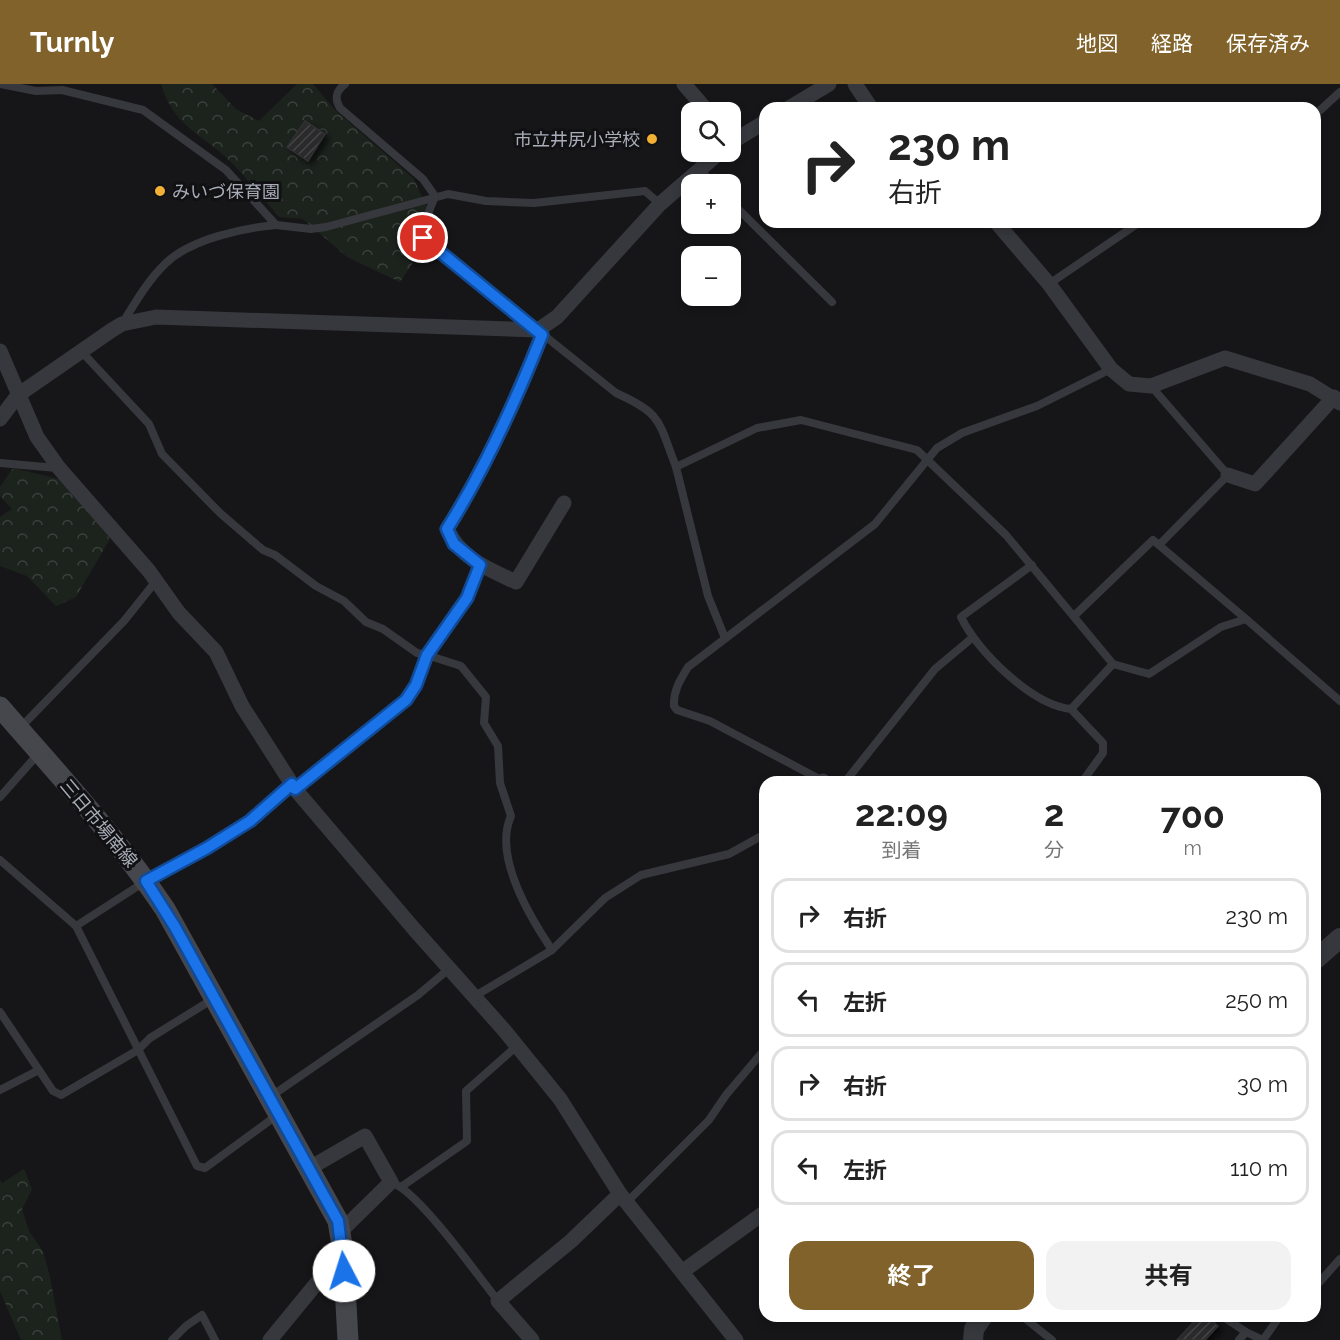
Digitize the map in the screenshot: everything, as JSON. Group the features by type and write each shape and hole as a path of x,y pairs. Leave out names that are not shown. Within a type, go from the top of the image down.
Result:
{"main road":[{"name":"三日市場南線","path":"0,707 146,881 338,1221 348,1340"}],"street":[{"path":"684,84 699,102"},
{"path":"799,102 829,84"},
{"path":"855,84 867,102"},
{"path":"741,135 759,125"},
{"path":"564,503 516,582 480,565 454,544 447,529 473,488 505,426 540,332 557,317 660,204 708,162"},
{"path":"1001,228 1048,284 1111,369 1129,384 1151,386 1225,358 1310,384 1337,400 1256,484 1228,475"},
{"path":"0,419 18,395 122,324 156,317 540,332"},
{"path":"0,351 37,437 59,468 156,581 179,613 216,652 242,706 293,786 475,996 560,1099 623,1198 736,1340"},
{"path":"1321,955 1340,938"},
{"path":"270,1340 341,1242 396,1184 365,1136 308,1169"},
{"path":"532,1340 498,1301 623,1198"},
{"path":"683,1271 759,1216"},
{"path":"973,1340 974,1329 978,1322"}],"lane":[{"path":"0,84 36,92 60,87 143,110 226,170 276,225"},
{"path":"345,84 337,94 336,101 340,108 423,179 435,196"},
{"path":"1321,109 1340,92"},
{"path":"699,169 704,174"},
{"path":"122,324 147,285 175,255 211,238 250,228 276,225 310,229 326,227 448,194 486,201 534,202 645,190 660,204"},
{"path":"435,196 422,229 423,238 616,393 642,405 656,416 676,467 708,596 725,638"},
{"path":"741,212 832,302"},
{"path":"1048,284 1131,228"},
{"path":"81,351 149,424 162,454 220,513 263,550 275,555 316,586 344,601 366,621 383,629 417,653 460,666 486,697 484,723 498,746 501,783 511,816 504,830 508,860 528,915 552,950"},
{"path":"814,776 710,721 678,710 674,706 678,683 688,667 875,524 937,448 963,433 1037,406 1111,369"},
{"path":"1151,386 1228,475 1159,545"},
{"path":"676,467 758,428 801,420 918,450 1006,535 1113,664 1149,674 1221,627 1246,619"},
{"path":"0,463 59,468"},
{"path":"1074,616 1153,540 1340,701"},
{"path":"76,927 146,881 207,848 250,821 406,700 416,685 427,655 467,598 480,565"},
{"path":"1032,565 961,617 972,638 997,664 1041,699 1058,707 1071,709 1103,744 1103,753 1086,776"},
{"path":"19,729 124,621 156,581"},
{"path":"851,776 935,669 972,638"},
{"path":"1071,709 1113,664"},
{"path":"0,796 39,753"},
{"path":"475,996 552,950 606,898 641,875 729,854 759,837"},
{"path":"0,860 76,927 197,1166 205,1168 273,1106 450,968"},
{"path":"0,1012 53,1091 61,1095 138,1050 150,1038 214,998"},
{"path":"498,1301 432,1220 396,1184 467,1141 466,1091 517,1046"},
{"path":"623,1198 709,1120 726,1095 759,1057"},
{"path":"0,1090 39,1070"},
{"path":"1321,1280 1340,1259"},
{"path":"172,1340 202,1315 215,1340"},
{"path":"1030,1322 1052,1340"},
{"path":"1231,1322 1263,1340 1276,1322"},
{"path":"1239,1340 1246,1332"}],"green space":[{"path":"161,84 212,84 236,109 259,121 297,84 313,84 335,110 414,179 426,206 417,235 424,246 400,282 347,257 303,219 279,217 230,161 180,119 166,98"},
{"path":"13,468 59,479 90,510 110,539 76,597 56,606 27,576 0,566 0,517 12,509 0,496 0,487"},
{"path":"24,1169 32,1189 22,1209 29,1231 43,1251 62,1340 21,1340 0,1291 0,1180 2,1183"}],"building":[{"path":"305,121 325,134 308,161 287,147"},
{"path":"1194,1322 1214,1322 1218,1326 1205,1340 1177,1340"}],"place":[{"name":"市立井尻小学校","path":"652,139"},
{"name":"みいづ保育園","path":"160,191"}],"route":[{"path":"344,1271 338,1221 165,909 146,881 207,848 250,821 292,784 295,789 334,761 363,733 406,700 416,685 427,655 467,598 480,565 454,544 447,529 473,488 505,426 542,335 423,238"}]}
